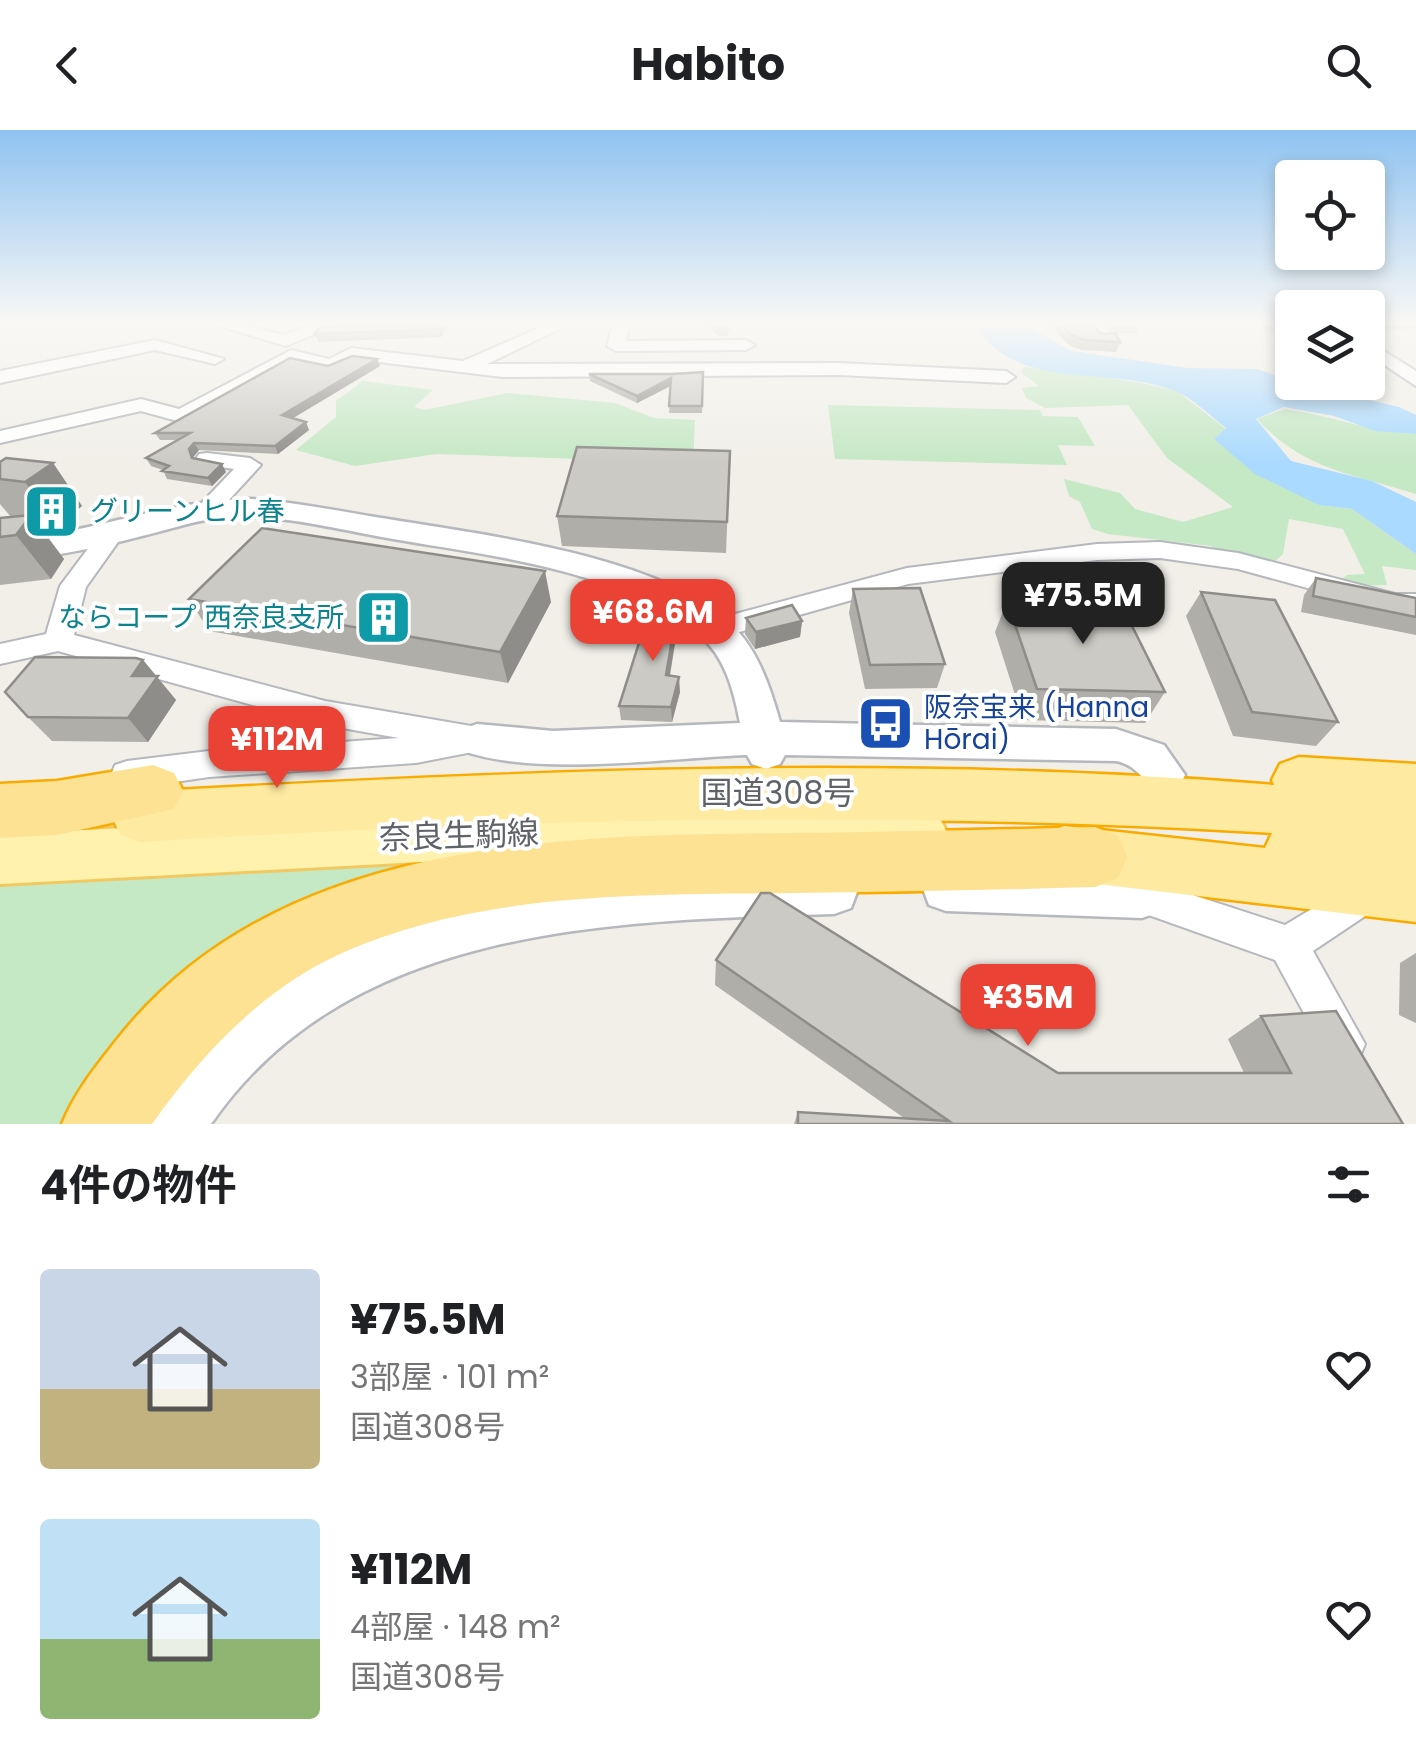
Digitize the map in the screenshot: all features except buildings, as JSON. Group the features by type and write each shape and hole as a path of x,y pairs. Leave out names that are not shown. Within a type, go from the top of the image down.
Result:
{"highway":[{"name":"国道308号","path":"146,804 676,770 1164,775 1416,787"},
{"name":"国道308号","path":"146,804 673,792 910,792 1174,801 1416,820"},
{"path":"41,802 146,804"},
{"path":"918,831 1122,870"},
{"path":"918,831 1184,842 1402,880"},
{"path":"103,1124 122,1092 167,1039 257,964 299,938 404,894 472,880 626,866 1122,870 1402,880"}],"main road":[{"path":"0,789 41,802"},
{"path":"0,831 146,804"},
{"name":"奈良生駒線","path":"0,859 182,846 421,836 673,830 918,831"}],"street":[{"path":"0,377 32,370"},
{"path":"0,437 90,406 141,406 182,416 264,370"},
{"path":"508,370 658,380 737,370"},
{"path":"793,370 1006,377"},
{"path":"206,510 250,465 207,459"},
{"path":"0,550 39,550 206,510 283,510 480,545 624,580 680,604 716,629 736,655 754,694 765,745"},
{"path":"58,641 72,586 111,534"},
{"path":"716,629 907,576 1098,552 1160,550 1238,561 1394,603 1416,603"},
{"path":"0,654 58,641 325,713 476,740 553,746 1116,744 1139,749 1155,758 1164,775"},
{"path":"41,802 176,766 407,753 476,740"},
{"path":"177,1124 224,1062 295,1002 363,962 441,934 520,916 788,882 945,889 1122,870 1288,945 1361,1075"},
{"path":"1288,945 1402,880"}],"green space":[{"path":"1050,370 1177,391 1226,429 1214,439 1319,505 1352,509 1416,554 1416,570 1382,566 1387,585 1349,586 1339,581 1347,575 1365,574 1343,529 1289,519 1283,554 1274,562 1220,553 1211,546 1092,529 1080,502 1069,496 1064,479 1120,493 1135,509 1183,522 1233,507 1167,458 1128,405 1045,408 1026,398 1022,388 1039,386 1022,373"},
{"path":"363,381 433,390 414,407 425,410 507,393 615,403 654,418 695,420 693,463 437,454 355,466 296,450 336,417 336,401"},
{"path":"828,405 1040,410 1043,416 1078,417 1095,446 1058,445 1067,465 835,459"},
{"path":"1284,409 1416,434 1416,494 1330,468 1293,450 1257,419"},
{"path":"419,857 443,867 84,1124 0,1124 0,882"}],"water":[{"path":"1045,370 1262,370 1275,376 1275,400 1369,400 1416,415 1416,434 1375,431 1334,416 1284,407 1256,419 1291,461 1372,481 1416,502 1416,554 1352,509 1319,505 1255,474 1214,439 1226,428 1182,394 1122,379"}],"place":[{"name":"グリーンヒル春","path":"51,511"},
{"name":"ならコープ 西奈良支所","path":"383,617"},
{"name":"阪奈宝来 (Hanna Hōrai)","path":"885,723"}]}
